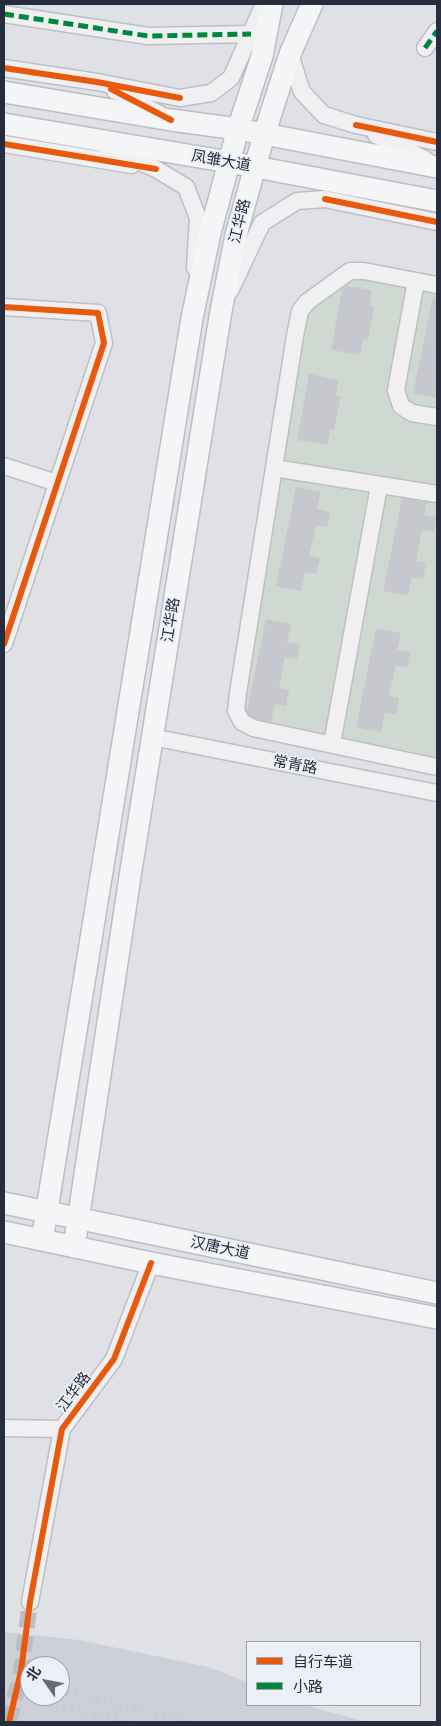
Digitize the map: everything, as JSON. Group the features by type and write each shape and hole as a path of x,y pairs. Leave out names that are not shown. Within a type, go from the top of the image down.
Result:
{"main road":[{"name":"江华路","path":"42,1240 192,318 210,233 238,129 262,56 272,4"},
{"path":"262,56 282,4"},
{"name":"江华路","path":"74,1247 152,737 221,311 236,235 264,135 290,54 312,4"},
{"path":"4,92 171,120 238,129 437,166"},
{"name":"凤雏大道","path":"4,124 230,162 437,201"},
{"name":"汉唐大道","path":"4,1203 437,1293"},
{"name":"汉唐大道","path":"4,1232 151,1263 437,1318"}],"street":[{"path":"4,68 97,82 180,98 211,93 232,78 264,4"},
{"path":"4,14 148,36 251,34"},
{"path":"425,48 437,31"},
{"path":"290,54 302,92 324,115 356,125 437,142"},
{"path":"97,82 171,120"},
{"path":"356,125 437,166"},
{"path":"82,137 156,168 186,187 198,218 192,318"},
{"path":"4,144 156,168"},
{"path":"340,183 379,210"},
{"path":"221,311 262,223 297,201 325,199 437,222"},
{"path":"414,788 433,764 253,728 242,722 236,710 300,311 306,302 350,271 364,271 437,285"},
{"path":"416,281 396,390 401,406 412,413 437,418"},
{"path":"4,307 98,313 104,343 4,644"},
{"path":"4,466 58,482"},
{"path":"274,468 437,494"},
{"path":"332,744 379,486"},
{"name":"常青路","path":"152,737 437,793"},
{"path":"310,768 315,741"},
{"name":"江华路","path":"30,1602 62,1430 114,1359 151,1263"},
{"path":"4,1428 62,1430"}],"shaded area":[{"path":"350,271 437,285 437,767 242,722 300,311"},
{"path":"4,1632 79,1640 208,1667 246,1682 246,1706 309,1706 366,1722 20,1722 4,1720"}],"building":[{"path":"347,286 372,290 369,306 374,307 368,340 363,339 360,355 331,350 342,289"},
{"path":"433,297 437,298 437,398 413,393"},
{"path":"309,374 338,380 336,396 341,396 334,430 330,429 327,445 297,440"},
{"path":"296,487 321,492 317,509 330,512 327,527 316,525 309,556 320,558 316,574 305,572 301,591 276,586"},
{"path":"402,498 427,502 424,515 437,517 434,532 422,530 416,561 426,563 423,579 412,577 408,596 383,591"},
{"path":"266,619 291,624 287,642 300,644 297,659 285,657 279,688 289,690 286,706 275,704 271,722 256,719 249,715 247,711"},
{"path":"376,628 401,633 397,650 410,652 407,668 396,665 389,696 399,698 396,715 385,712 381,732 356,727"}],"tunnel":[{"path":"9,1722 21,1671 30,1602"}],"railway":[{"path":"4,1680 20,1683"},
{"path":"70,1693 192,1722"},
{"path":"4,1699 63,1708 131,1722"}],"marked path":[{"path":"4,14 148,36 251,34"},
{"path":"425,48 437,31"}],"cycle path":[{"path":"4,68 97,82 180,98"},
{"path":"111,89 171,120"},
{"path":"356,125 437,142"},
{"path":"4,144 156,169"},
{"path":"325,199 437,222"},
{"path":"4,307 98,313 104,343 4,644"},
{"path":"9,1722 21,1671 30,1602 62,1429 114,1359 151,1263"}]}
